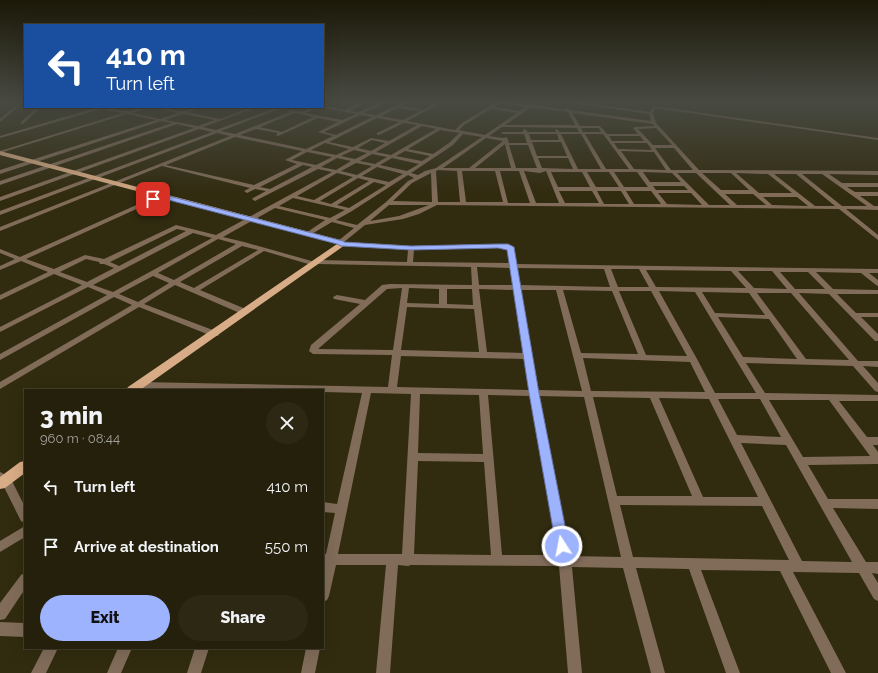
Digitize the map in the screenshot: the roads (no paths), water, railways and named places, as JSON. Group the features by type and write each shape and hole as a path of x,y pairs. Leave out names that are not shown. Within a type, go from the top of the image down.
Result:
{"main road":[{"path":"0,153 341,243"},
{"path":"136,387 215,334 316,263 341,243"},
{"path":"2,480 24,467"}],"street":[{"path":"0,137 16,132"},
{"path":"0,153 65,132"},
{"path":"0,172 123,132"},
{"path":"0,183 149,132"},
{"path":"0,199 187,132"},
{"path":"0,213 213,132"},
{"path":"224,132 356,161 407,173 417,177"},
{"path":"0,229 243,132"},
{"path":"322,132 337,136"},
{"path":"345,132 287,159 390,184"},
{"path":"255,199 271,193 371,138 378,132"},
{"path":"0,357 407,132"},
{"path":"314,202 432,132"},
{"path":"308,234 330,220 350,210 434,156 451,144 462,132"},
{"path":"464,132 506,142 530,143 562,141"},
{"path":"341,243 410,182 417,177 435,170 493,132"},
{"path":"639,132 672,172 707,206"},
{"path":"662,132 698,172 736,207"},
{"path":"832,132 878,139"},
{"path":"264,141 282,133"},
{"path":"514,170 503,133 642,135"},
{"path":"527,134 540,171"},
{"path":"559,134 577,171"},
{"path":"582,134 605,171"},
{"path":"604,134 616,150 652,188 665,206"},
{"path":"371,138 399,142"},
{"path":"324,142 423,163"},
{"path":"469,170 506,142"},
{"path":"610,142 648,142"},
{"path":"406,143 412,144"},
{"path":"451,144 457,146"},
{"path":"464,147 470,148"},
{"path":"616,150 675,147"},
{"path":"404,149 434,156"},
{"path":"535,157 570,157"},
{"path":"246,192 303,163"},
{"path":"162,165 255,187 271,193"},
{"path":"459,169 463,204"},
{"path":"435,170 878,173"},
{"path":"435,170 435,204"},
{"path":"497,170 506,205"},
{"path":"521,170 534,205"},
{"path":"548,171 563,205"},
{"path":"584,171 603,206"},
{"path":"612,171 633,206"},
{"path":"733,173 771,207"},
{"path":"770,173 813,207"},
{"path":"798,173 878,238"},
{"path":"824,173 875,208"},
{"path":"862,173 878,184"},
{"path":"331,206 374,180"},
{"path":"316,183 323,185"},
{"path":"652,188 686,184"},
{"path":"841,185 878,184"},
{"path":"330,186 337,188"},
{"path":"556,189 652,188 693,191"},
{"path":"379,191 397,195"},
{"path":"719,192 798,195"},
{"path":"854,194 878,194"},
{"path":"0,268 161,196"},
{"path":"281,196 350,210"},
{"path":"388,203 875,208"},
{"path":"364,223 400,219 435,204"},
{"path":"274,206 359,227"},
{"path":"102,263 176,227 316,263 878,271"},
{"path":"0,330 192,231"},
{"path":"159,235 175,240"},
{"path":"0,386 242,243"},
{"path":"341,243 411,248 508,247 511,249 534,393 565,561 574,673"},
{"path":"410,264 411,248"},
{"path":"194,291 263,249"},
{"path":"0,251 215,334"},
{"path":"0,298 85,257 92,257 102,263 119,268"},
{"path":"474,266 483,355"},
{"path":"607,267 614,288 643,357"},
{"path":"642,268 693,359 798,566"},
{"path":"733,269 752,291 804,362"},
{"path":"774,269 791,291 878,390"},
{"path":"810,270 878,339"},
{"path":"862,270 878,284"},
{"path":"152,273 245,312"},
{"path":"392,390 406,286"},
{"path":"443,286 443,306"},
{"path":"528,356 313,351 314,347 386,287 443,286 878,292"},
{"path":"559,288 578,355 628,562 658,673"},
{"path":"697,290 763,397 878,595"},
{"path":"336,298 366,303"},
{"path":"404,306 477,307"},
{"path":"855,315 878,315"},
{"path":"713,316 771,317"},
{"path":"578,355 693,359"},
{"path":"740,360 878,364"},
{"path":"136,387 290,389"},
{"path":"324,389 878,398"},
{"path":"324,587 327,559 341,509 367,390"},
{"path":"408,561 416,391"},
{"path":"482,392 497,561"},
{"path":"653,395 699,500"},
{"path":"832,398 878,459"},
{"path":"733,439 789,441"},
{"path":"864,440 878,440"},
{"path":"413,457 488,458"},
{"path":"800,461 878,459"},
{"path":"2,480 24,516"},
{"path":"613,500 766,502"},
{"path":"824,503 878,504"},
{"path":"324,507 341,509"},
{"path":"0,547 24,532"},
{"path":"327,559 628,562 878,568"},
{"path":"383,673 392,560"},
{"path":"693,564 733,673"},
{"path":"783,565 838,673"},
{"path":"0,614 24,580"},
{"path":"0,629 24,630"},
{"path":"38,673 50,649"},
{"path":"114,673 125,649"},
{"path":"194,673 202,649"},
{"path":"308,673 313,649"}]}
